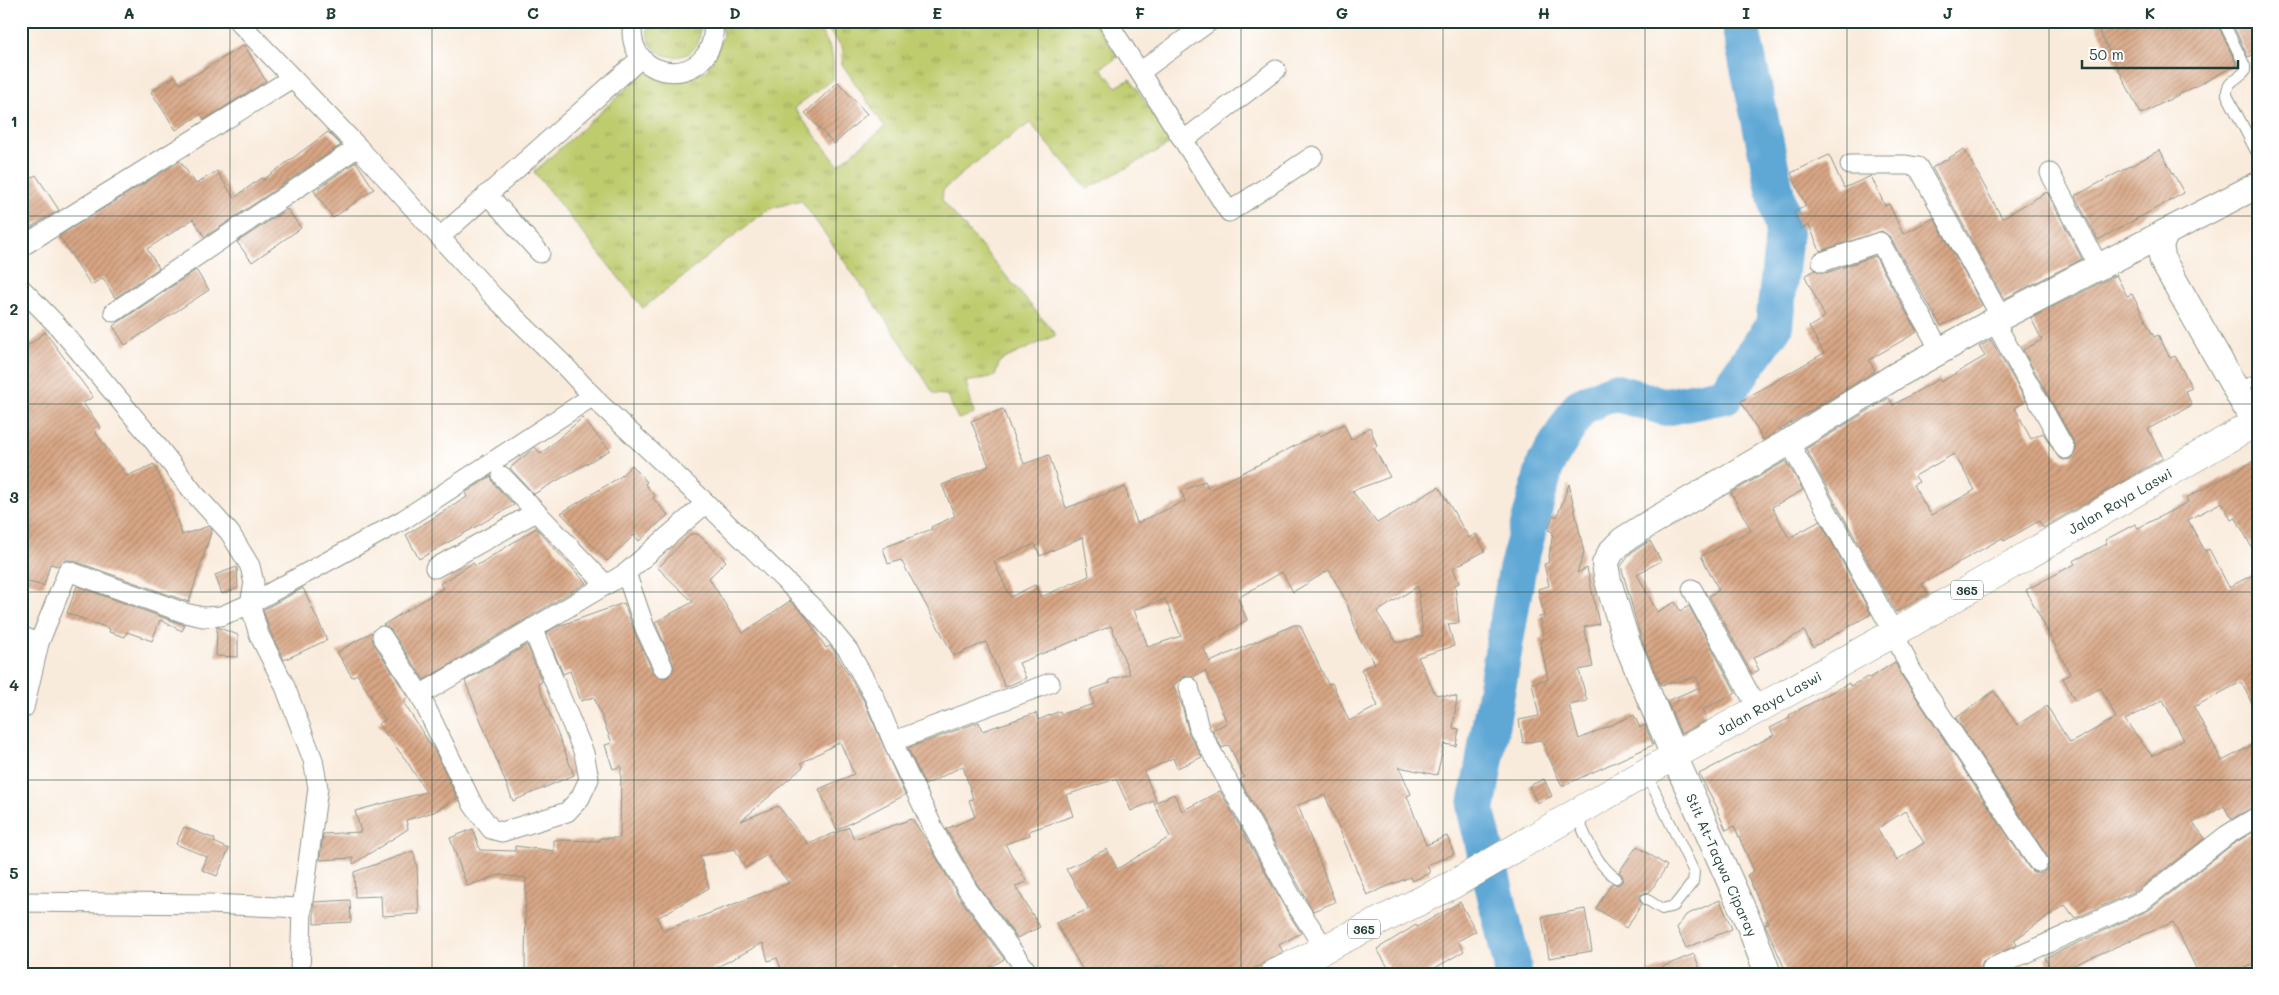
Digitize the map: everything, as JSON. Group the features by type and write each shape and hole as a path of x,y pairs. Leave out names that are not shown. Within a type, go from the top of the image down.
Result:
{"main road":[{"name":"Jalan Raya Laswi","path":"1274,974 1454,884 1646,772 1894,633 2257,425"}],"street":[{"path":"238,21 358,147 494,296 592,396 706,503 814,610 848,650 874,696 940,842 968,890 1029,974"},
{"path":"633,21 634,45 641,58 654,68 669,72 685,71 700,63 710,51 715,35 713,21"},
{"path":"1108,21 1229,212 1313,156"},
{"path":"1140,72 1210,21"},
{"path":"440,237 641,58"},
{"path":"1184,140 1276,70"},
{"path":"21,247 292,78"},
{"path":"114,312 358,147"},
{"path":"1850,166 1906,164 1918,167 2065,449"},
{"path":"2050,173 2099,267"},
{"path":"2038,862 1911,670 1894,633 1789,442 1940,350 2258,185"},
{"path":"487,194 540,253"},
{"path":"2166,232 2160,246 2163,261 2247,384 2257,425"},
{"path":"1822,262 1880,242 1940,350"},
{"path":"21,288 57,325 152,439 194,494 230,532 250,566 254,583 250,604 259,635 284,684 313,760 318,788 302,908 300,974"},
{"path":"24,708 30,640 68,571 203,618 221,616 250,604 403,520 592,396"},
{"name":"Stit At-Taqwa Ciparay","path":"1768,974 1750,926 1674,756 1627,643 1608,581 1606,564 1611,552 1623,540 1789,442"},
{"path":"502,476 606,586"},
{"path":"420,695 626,573 706,503"},
{"path":"435,568 536,512"},
{"path":"626,573 645,628 663,667"},
{"path":"1692,589 1758,709"},
{"path":"382,636 420,695 473,805 491,829 502,832 566,812 580,798 589,779 584,754 532,628"},
{"path":"894,741 1050,683"},
{"path":"1190,687 1199,729 1295,903 1325,949"},
{"path":"1992,968 2142,901 2227,835 2258,816"},
{"path":"21,902 208,904 302,908"}],"lane":[{"path":"2223,21 2245,66 2245,71 2232,80 2226,88 2227,95 2258,155"},
{"path":"1646,772 1694,872 1693,882 1674,906 1669,909 1662,909 1646,899"},
{"path":"1576,814 1596,857 1602,866 1616,878"}],"green space":[{"path":"650,21 699,21 699,38 694,49 684,55 672,57 661,53 652,46 648,35"},
{"path":"720,21 815,22 832,55 833,79 794,108 838,165 885,127 842,64 843,48 821,21 1094,21 1118,57 1101,68 1116,87 1130,79 1172,143 1087,189 1030,123 972,165 943,190 942,200 1056,335 1000,361 995,376 966,382 974,414 958,419 947,395 934,394 897,336 801,200 772,208 755,219 643,308 534,172 646,71 667,79 683,81 707,70 723,35"}],"building":[{"path":"2094,21 2216,21 2237,65 2141,114"},
{"path":"2231,21 2252,21 2258,36 2258,53 2248,57"},
{"path":"244,45 266,81 204,120 201,114 176,130 151,92 175,76 180,84"},
{"path":"838,82 867,114 834,144 805,113"},
{"path":"328,132 341,145 205,237 193,219 147,249 159,268 115,298 103,278 91,285 59,236 180,161 196,184 217,171 234,198 261,178 263,180"},
{"path":"1964,149 2002,218 2047,192 2082,259 2004,299 1932,168"},
{"path":"2160,150 2184,193 2098,240 2075,196"},
{"path":"1829,155 1844,188 1871,176 1885,206 1889,204 1903,234 1934,218 1982,305 1941,326 1890,237 1882,231 1820,251 1809,225 1801,229 1794,212 1806,206 1791,173"},
{"path":"356,162 374,189 333,218 314,191"},
{"path":"36,175 59,210 31,227 21,211 21,184"},
{"path":"287,209 301,228 252,262 237,242"},
{"path":"1875,256 1917,332 1869,360 1875,371 1763,440 1741,401 1824,353 1809,327 1825,317 1805,276 1815,270 1826,273"},
{"path":"196,270 209,290 125,345 113,326"},
{"path":"2116,275 2127,296 2132,294 2154,337 2158,335 2170,358 2175,356 2192,388 2185,391 2192,405 2148,429 2163,458 2043,528 2039,521 2004,541 2002,538 1958,563 1922,584 1928,594 1896,612 1806,449 1889,398 1893,405 1939,379 1941,382 1985,356 1979,347 1991,340 2026,401 2015,408 2031,439 2043,433 2059,458 2064,460 2071,459 2076,450 2075,444 2023,350 2042,340 2031,318","holes":["1954,454 1975,490 1931,515 1913,485 1919,482 1915,476"]},
{"path":"45,332 93,397 83,403 101,428 95,432 127,476 154,464 169,497 182,535 209,526 212,529 189,602 71,560 66,560 58,566 50,564 44,586 21,580 21,351"},
{"path":"1003,409 1024,464 1049,455 1066,508 1125,487 1137,523 1185,501 1181,491 1205,481 1209,490 1318,434 1320,436 1344,424 1351,440 1370,427 1377,446 1374,448 1390,477 1352,491 1377,523 1439,487 1469,538 1476,534 1485,551 1453,568 1459,583 1455,585 1459,623 1448,624 1454,646 1418,657 1435,694 1457,697 1453,728 1459,729 1456,746 1444,744 1437,775 1399,767 1411,794 1407,796 1426,845 1447,836 1454,854 1427,865 1430,873 1412,881 1410,877 1367,895 1325,795 1298,805 1335,902 1313,911 1240,780 1244,777 1229,745 1222,748 1212,730 1227,723 1205,671 1193,677 1186,676 1173,685 1182,705 1189,734 1202,757 1177,768 1173,758 1144,772 1156,800 1131,811 1116,779 1066,795 1073,816 1029,831 1030,835 1005,844 1027,882 1015,886 1040,927 1017,938 977,884 946,829 975,817 969,800 973,799 963,766 925,785 908,748 979,722 982,731 1036,713 1038,720 1060,711 1061,714 1094,704 1090,690 1110,683 1109,680 1130,674 1111,626 1019,663 1026,678 1005,687 986,642 954,656 901,560 888,564 883,548 932,529 931,527 955,516 942,485 989,466 971,421","holes":["1083,537 1089,576 1041,597 1035,585 1010,597 994,561 1035,544 1040,556","1329,570 1346,601 1359,638 1375,663 1361,669 1378,706 1349,721 1332,683 1328,684 1300,625 1294,625 1210,662 1203,647 1247,620 1238,598 1282,572 1293,592","1418,586 1423,636 1397,643 1377,612","1165,599 1181,636 1148,647 1134,610"]},
{"path":"582,418 610,450 534,494 510,468 535,447 541,454"},
{"path":"2258,459 2258,559 2236,518 2231,520 2222,502 2188,520 2205,551 2209,549 2229,587 2258,572 2258,715 2241,682 2194,707 2222,761 2258,742 2258,805 2231,819 2224,806 2193,823 2205,838 2136,891 2075,918 2065,905 2014,940 2017,945 1983,961 1981,967 1983,974 1787,974 1765,924 1769,923 1747,875 1754,871 1734,826 1726,830 1718,809 1699,774 1774,735 1770,728 1790,718 1789,715 1849,683 1850,686 1868,677 1870,678 1895,662 1902,676 2029,868 2033,872 2044,872 2048,867 2047,856 1956,718 1994,691 2017,725 2047,706 2070,743 2116,718 2101,688 2075,701 2063,678 2070,674 2026,590 2075,564 2073,561 2107,544 2105,540 2135,524 2138,528 2188,502 2186,498","holes":["2163,700 2184,740 2152,756 2125,720","1905,811 1924,843 1897,860 1877,829"]},
{"path":"1786,461 1803,490 1772,507 1789,538 1820,521 1871,614 1813,647 1804,631 1753,658 1759,670 1752,674 1709,596 1719,590 1701,556 1751,530 1731,493"},
{"path":"632,465 647,482 645,484 655,496 653,498 668,515 639,541 634,535 607,561 561,513 620,477"},
{"path":"491,476 494,484 514,505 419,559 406,535 467,497 465,493"},
{"path":"1569,484 1584,553 1577,573 1587,568 1599,624 1584,627 1593,667 1579,670 1587,701 1569,705 1579,739 1634,715 1640,728 1645,725 1653,745 1562,786 1541,740 1523,743 1519,720 1539,716 1532,683 1548,679 1540,640 1544,639 1539,617 1544,616 1538,589 1549,586 1544,564 1548,563 1553,532 1548,530 1553,515 1557,517"},
{"path":"536,528 586,583 424,680 391,630 383,625 443,588 440,584 473,563 476,566"},
{"path":"691,534 698,534 726,561 709,578 743,633 790,601 804,614 826,648 830,646 834,651 864,701 905,795 837,830 819,789 854,774 840,742 801,763 804,766 741,821 778,806 808,844 849,827 854,839 912,819 959,897 1004,959 980,974 899,974 894,965 876,974 783,974 777,958 768,961 763,943 704,974 525,974 526,878 499,875 467,886 450,838 473,829 480,850 515,851 515,846 554,851 554,840 600,841 600,838 620,838 621,766 613,769 605,745 612,743 594,697 581,701 570,671 563,674 546,633 556,627 624,603 653,672 662,678 668,677 674,668 673,663 655,622 693,602 658,568","holes":["735,849 745,868 767,855 789,883 663,931 657,918 709,888 700,856"]},
{"path":"1650,541 1661,561 1637,574 1657,612 1675,602 1680,611 1689,606 1736,693 1702,710 1707,720 1681,734 1667,701 1700,687 1697,677 1661,685 1641,638 1621,566 1632,552"},
{"path":"237,567 238,588 222,594 215,575"},
{"path":"77,586 185,625 182,631 160,620 152,641 127,632 125,637 109,632 110,629 67,613"},
{"path":"303,588 327,640 284,660 270,631 263,610"},
{"path":"217,627 238,635 238,657 216,656"},
{"path":"372,632 373,642 408,697 404,700 405,705 437,755 457,798 434,812 406,820 408,829 353,864 353,858 320,860 323,834 361,832 355,811 426,792 406,760 378,724 385,720 357,674 352,677 337,652"},
{"path":"527,645 542,682 538,684 574,775 513,801 465,681"},
{"path":"1544,779 1552,796 1537,803 1529,786"},
{"path":"1220,791 1285,908 1301,933 1279,945 1283,952 1245,974 1167,974 1162,965 1145,974 1085,974 1056,923 1089,909 1066,869 1107,849 1117,869 1170,837 1154,803 1174,794 1182,811"},
{"path":"184,827 215,839 214,842 229,849 217,876 202,870 207,857 176,844"},
{"path":"2258,829 2258,962 2233,974 2199,974 2173,922 2053,974 2045,958 2149,910 2233,844"},
{"path":"1637,846 1667,866 1649,893 1646,892 1640,895 1639,899 1642,904 1626,928 1596,908 1612,883 1618,885 1622,882 1623,876 1619,872"},
{"path":"413,851 417,866 419,914 382,916 381,896 355,897 354,872"},
{"path":"350,900 351,922 314,924 314,902"},
{"path":"1720,900 1732,929 1686,948 1677,928 1686,915"},
{"path":"1460,902 1476,931 1458,941 1464,951 1425,974 1392,974 1377,949 1416,925 1417,927"},
{"path":"1585,909 1592,951 1549,958 1542,917"},
{"path":"1694,954 1702,974 1647,973"}],"waterway":[{"path":"1512,974 1513,968 1476,811 1517,570 1546,463 1580,407 1613,392 1666,407 1725,395 1774,326 1784,233 1742,34 1742,21"}]}
